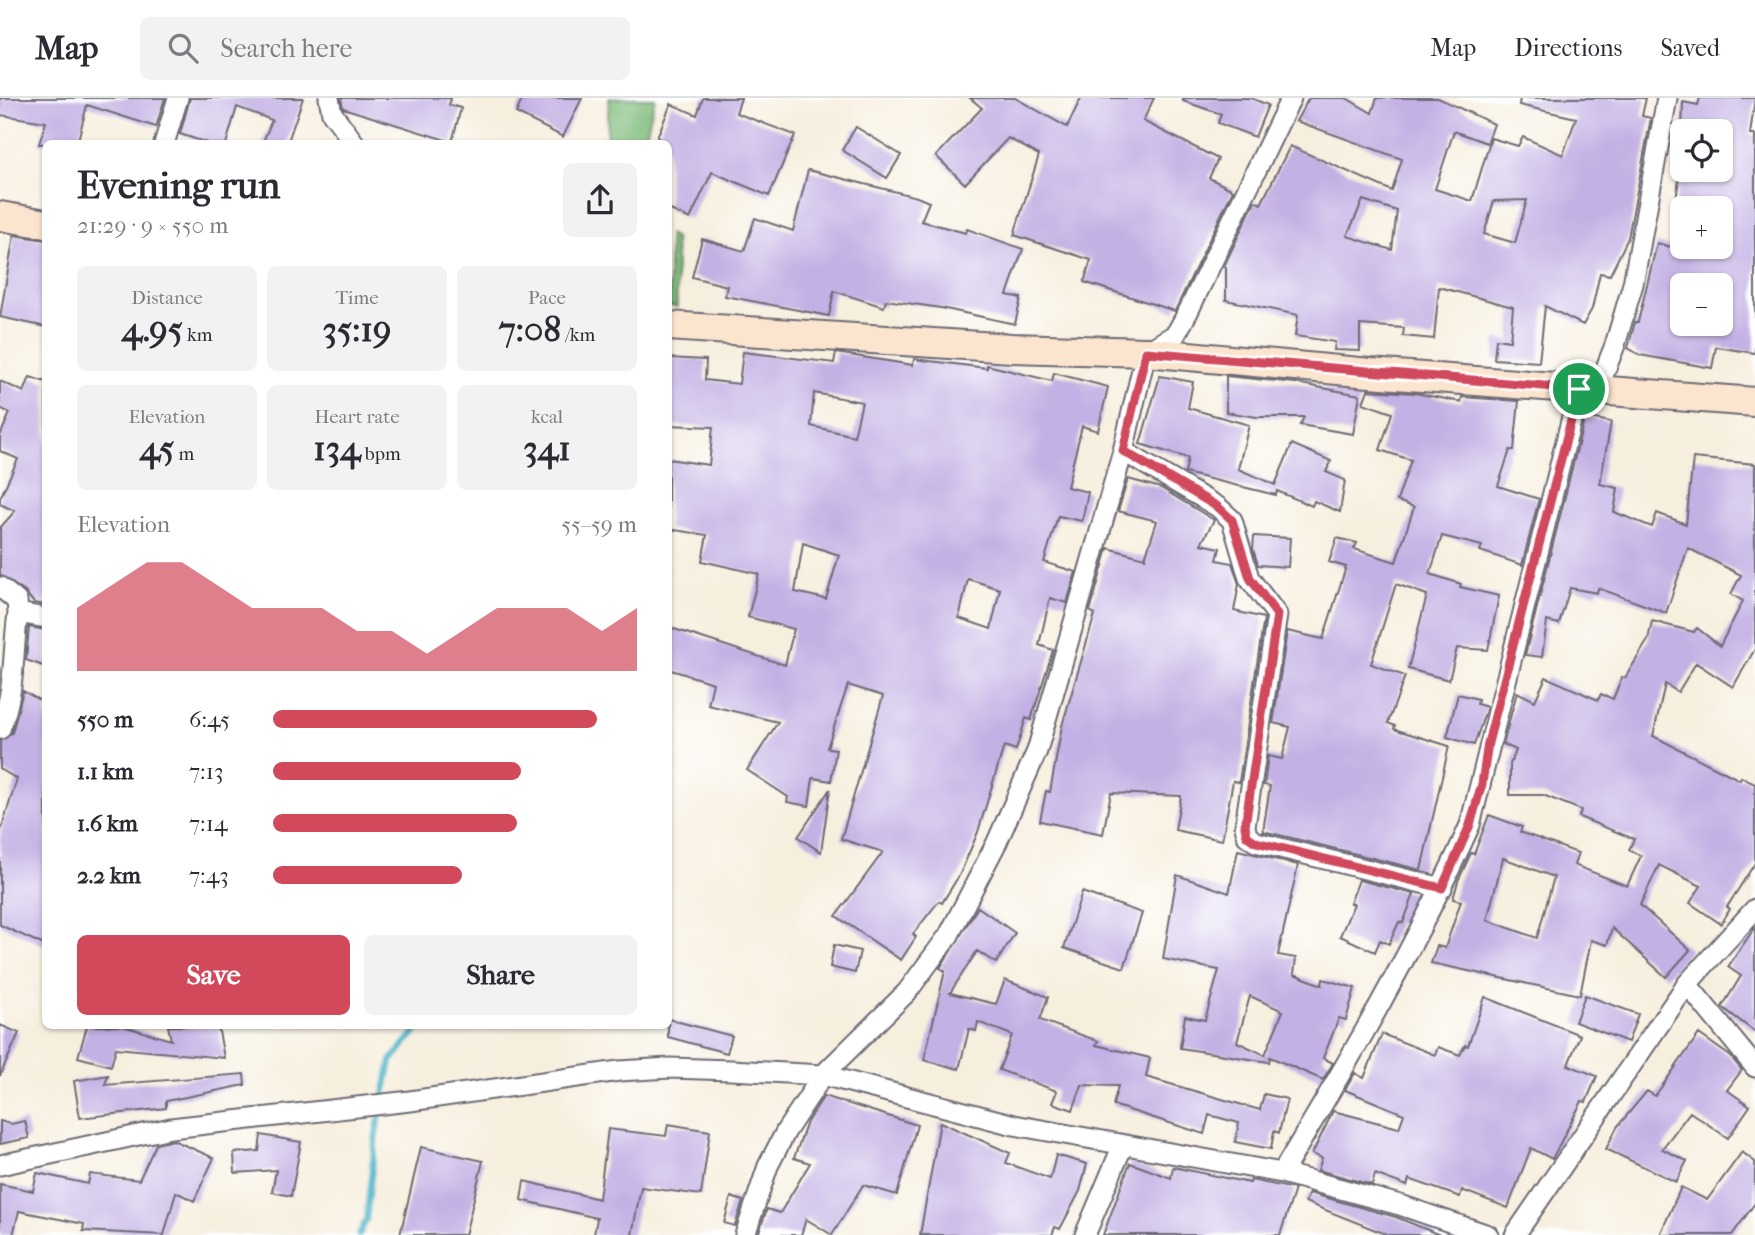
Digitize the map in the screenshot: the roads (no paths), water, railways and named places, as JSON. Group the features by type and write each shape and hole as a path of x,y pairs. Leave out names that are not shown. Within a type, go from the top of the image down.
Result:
{"main road":[{"path":"0,216 42,223"},
{"path":"672,326 1012,348 1146,352 1755,402"}],"street":[{"path":"165,140 178,98"},
{"path":"329,98 332,114 352,140"},
{"path":"745,1235 768,1166 786,1131 823,1075 914,983 949,935 998,842 1037,751 1123,451 1146,352 1175,334 1188,312 1291,98"},
{"path":"1282,1173 1374,1020 1442,888 1470,825 1482,784 1488,743 1579,389 1604,373 1633,284 1667,98"},
{"path":"1123,451 1218,507 1232,520 1250,578 1277,615 1245,826 1247,836 1256,842 1442,888"},
{"path":"0,587 17,601 18,613 12,655 15,678 11,701 0,729"},
{"path":"18,613 42,617"},
{"path":"1515,1235 1688,984 1755,909"},
{"path":"1688,984 1755,1067"},
{"path":"0,1165 133,1134 410,1101 619,1071 670,1068 823,1075 977,1116 1282,1173 1400,1205 1488,1235"},
{"path":"1085,1235 1123,1145"}],"waterway":[{"path":"359,1235 366,1220 376,1134 391,1061 418,1029"}]}
